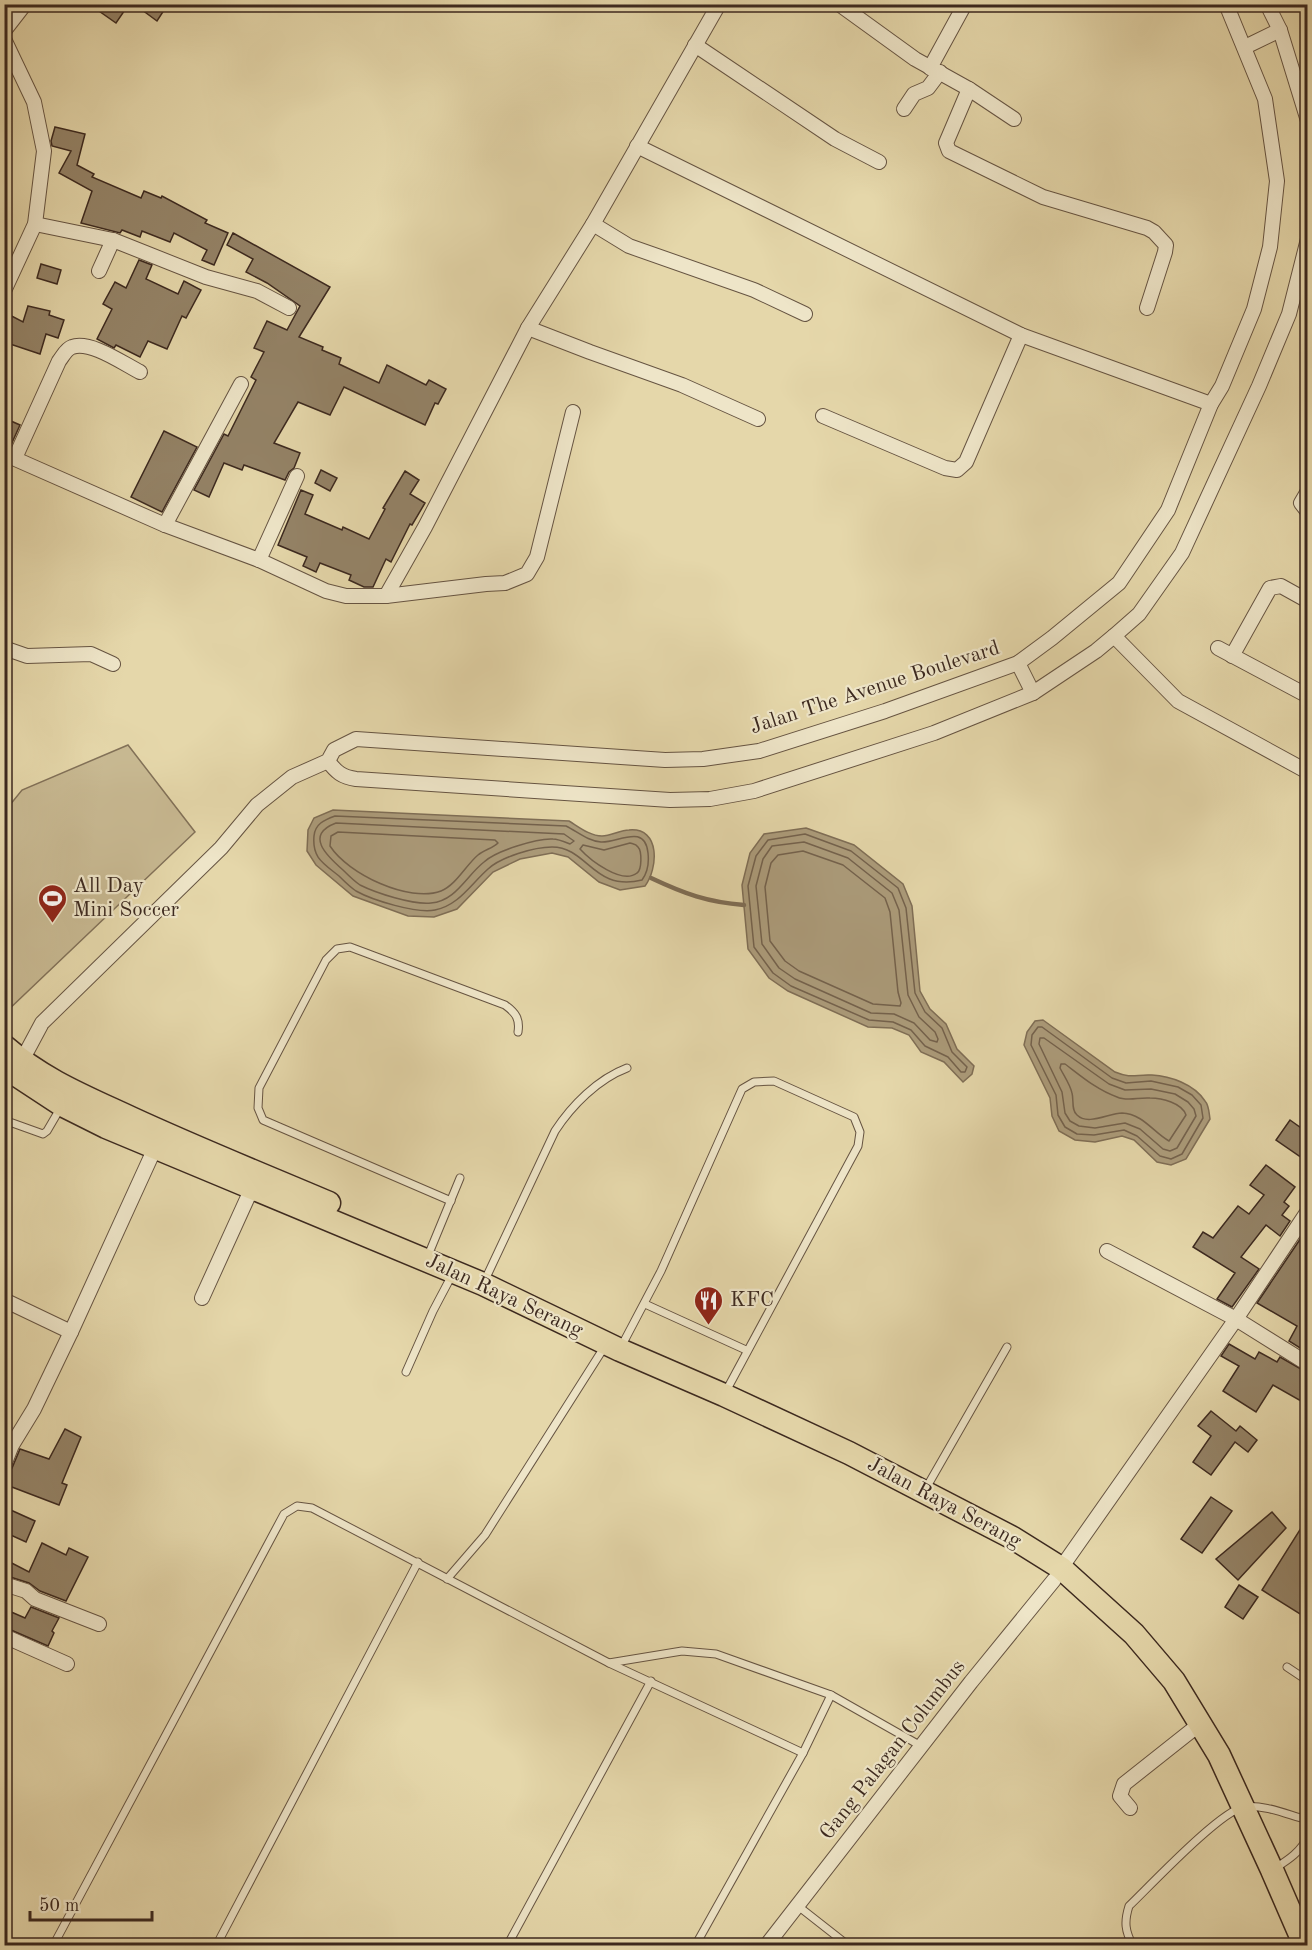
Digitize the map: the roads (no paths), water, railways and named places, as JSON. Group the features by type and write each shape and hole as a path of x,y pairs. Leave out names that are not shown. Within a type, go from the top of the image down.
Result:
{"highway":[{"name":"Jalan Raya Serang","path":"4,1046 13,1068 62,1105 155,1148 483,1284 613,1347 849,1453 926,1493 956,1517 1057,1574 1174,1681 1201,1723"},
{"name":"Jalan Raya Serang","path":"13,1068 53,1082 153,1128 368,1220 418,1256"},
{"path":"1201,1723 1219,1755 1305,1946"}],"street":[{"path":"4,32 25,4"},
{"path":"386,596 425,527 528,328 593,224 719,4"},
{"path":"904,109 914,94 928,88 965,4"},
{"name":"Jalan The Avenue Boulevard","path":"13,1068 42,1023 221,848 257,805 292,777 328,761 333,750 356,739 665,760 703,759 768,748 885,711 1018,663 1052,639 1119,583 1168,510 1211,404 1222,386 1254,309 1270,247 1277,181 1265,99 1226,4"},
{"path":"1267,4 1280,30 1308,121"},
{"path":"846,6 935,70 1014,119"},
{"path":"1245,47 1280,30"},
{"path":"4,39 34,102 44,151 35,224 4,291"},
{"path":"695,45 835,139 879,162"},
{"path":"969,89 946,143 949,151 1043,197 1147,228 1162,239 1166,244 1166,252 1147,308"},
{"path":"637,146 1021,335 1211,404"},
{"path":"35,224 113,240 206,277 257,291 289,308"},
{"path":"593,224 629,246 754,290 806,314"},
{"path":"328,761 336,772 344,777 356,779 670,800 710,799 754,791 865,756 963,722 1033,693 1096,651 1139,614 1182,554 1259,386 1288,315 1308,239"},
{"path":"99,271 113,240"},
{"path":"528,328 682,385 758,419"},
{"path":"823,416 945,468 957,470 966,462 1021,335"},
{"path":"140,372 92,348 72,347 59,361 10,456 165,525 259,560 326,591 346,596 386,596 505,583 527,574 537,557 573,412"},
{"path":"165,525 241,384"},
{"path":"259,560 297,476"},
{"path":"1308,491 1301,503 1308,512"},
{"path":"1232,656 1270,588 1281,586 1308,600"},
{"path":"1114,636 1178,701 1308,772"},
{"path":"4,648 27,656 91,654 112,664"},
{"path":"1218,648 1308,696"},
{"path":"1018,663 1033,693"},
{"path":"4,1465 8,1443 34,1408 155,1148"},
{"path":"202,1298 252,1188"},
{"name":"Gang Palagan Columbus","path":"766,1946 1057,1574 1236,1320 1308,1211"},
{"path":"1107,1251 1236,1320 1308,1364"},
{"path":"4,1300 71,1332"},
{"path":"4,1584 26,1591 35,1599 99,1624"},
{"path":"4,1636 67,1664"},
{"path":"1130,1808 1120,1796 1124,1784 1201,1723"}],"lane":[{"path":"451,1202 263,1120 258,1108 259,1088 326,960 337,949 350,947 505,1005 514,1012 519,1022 518,1032"},
{"path":"483,1284 555,1131 568,1111 613,1073 627,1068"},
{"path":"447,1579 485,1535 613,1347 645,1304 742,1089 754,1082 774,1081 854,1117 860,1132 858,1146 746,1350 724,1395"},
{"path":"4,1120 43,1134 62,1105"},
{"path":"418,1256 451,1202 460,1178"},
{"path":"406,1372 453,1272"},
{"path":"645,1304 746,1350"},
{"path":"926,1493 1007,1347"},
{"path":"53,1946 284,1514 297,1506 312,1508 609,1662 803,1753"},
{"path":"216,1946 418,1562"},
{"path":"609,1662 682,1651 716,1654 831,1695 921,1746"},
{"path":"1287,1667 1308,1681"},
{"path":"507,1946 651,1682"},
{"path":"695,1946 803,1753 831,1695"},
{"path":"1133,1946 1126,1933 1125,1920 1129,1906 1211,1826 1243,1807 1264,1808 1308,1820"},
{"path":"1272,1870 1293,1857 1305,1844 1308,1836"},
{"path":"798,1906 849,1946"}],"water":[{"path":"333,810 569,821 598,836 626,830 639,831 647,835 652,842 654,860 645,886 620,890 599,882 568,857 552,853 520,859 493,872 457,909 434,917 408,916 353,896 316,865 307,851 308,830 314,818"},
{"path":"806,828 854,845 903,884 912,906 920,991 930,1009 946,1024 957,1049 974,1066 972,1074 963,1082 944,1062 921,1052 909,1035 892,1028 868,1027 788,991 769,978 748,949 742,885 750,853 764,834"},
{"path":"1043,1020 1115,1072 1130,1076 1166,1077 1195,1090 1207,1105 1210,1119 1186,1159 1171,1165 1157,1162 1134,1140 1122,1136 1095,1142 1075,1140 1059,1131 1052,1116 1050,1098 1024,1045 1027,1032 1035,1021"}],"waterway":[{"path":"651,878 696,896 744,905"}],"place":[{"name":"All Day Mini Soccer","path":"52,924"},
{"name":"KFC","path":"709,1326"}]}
